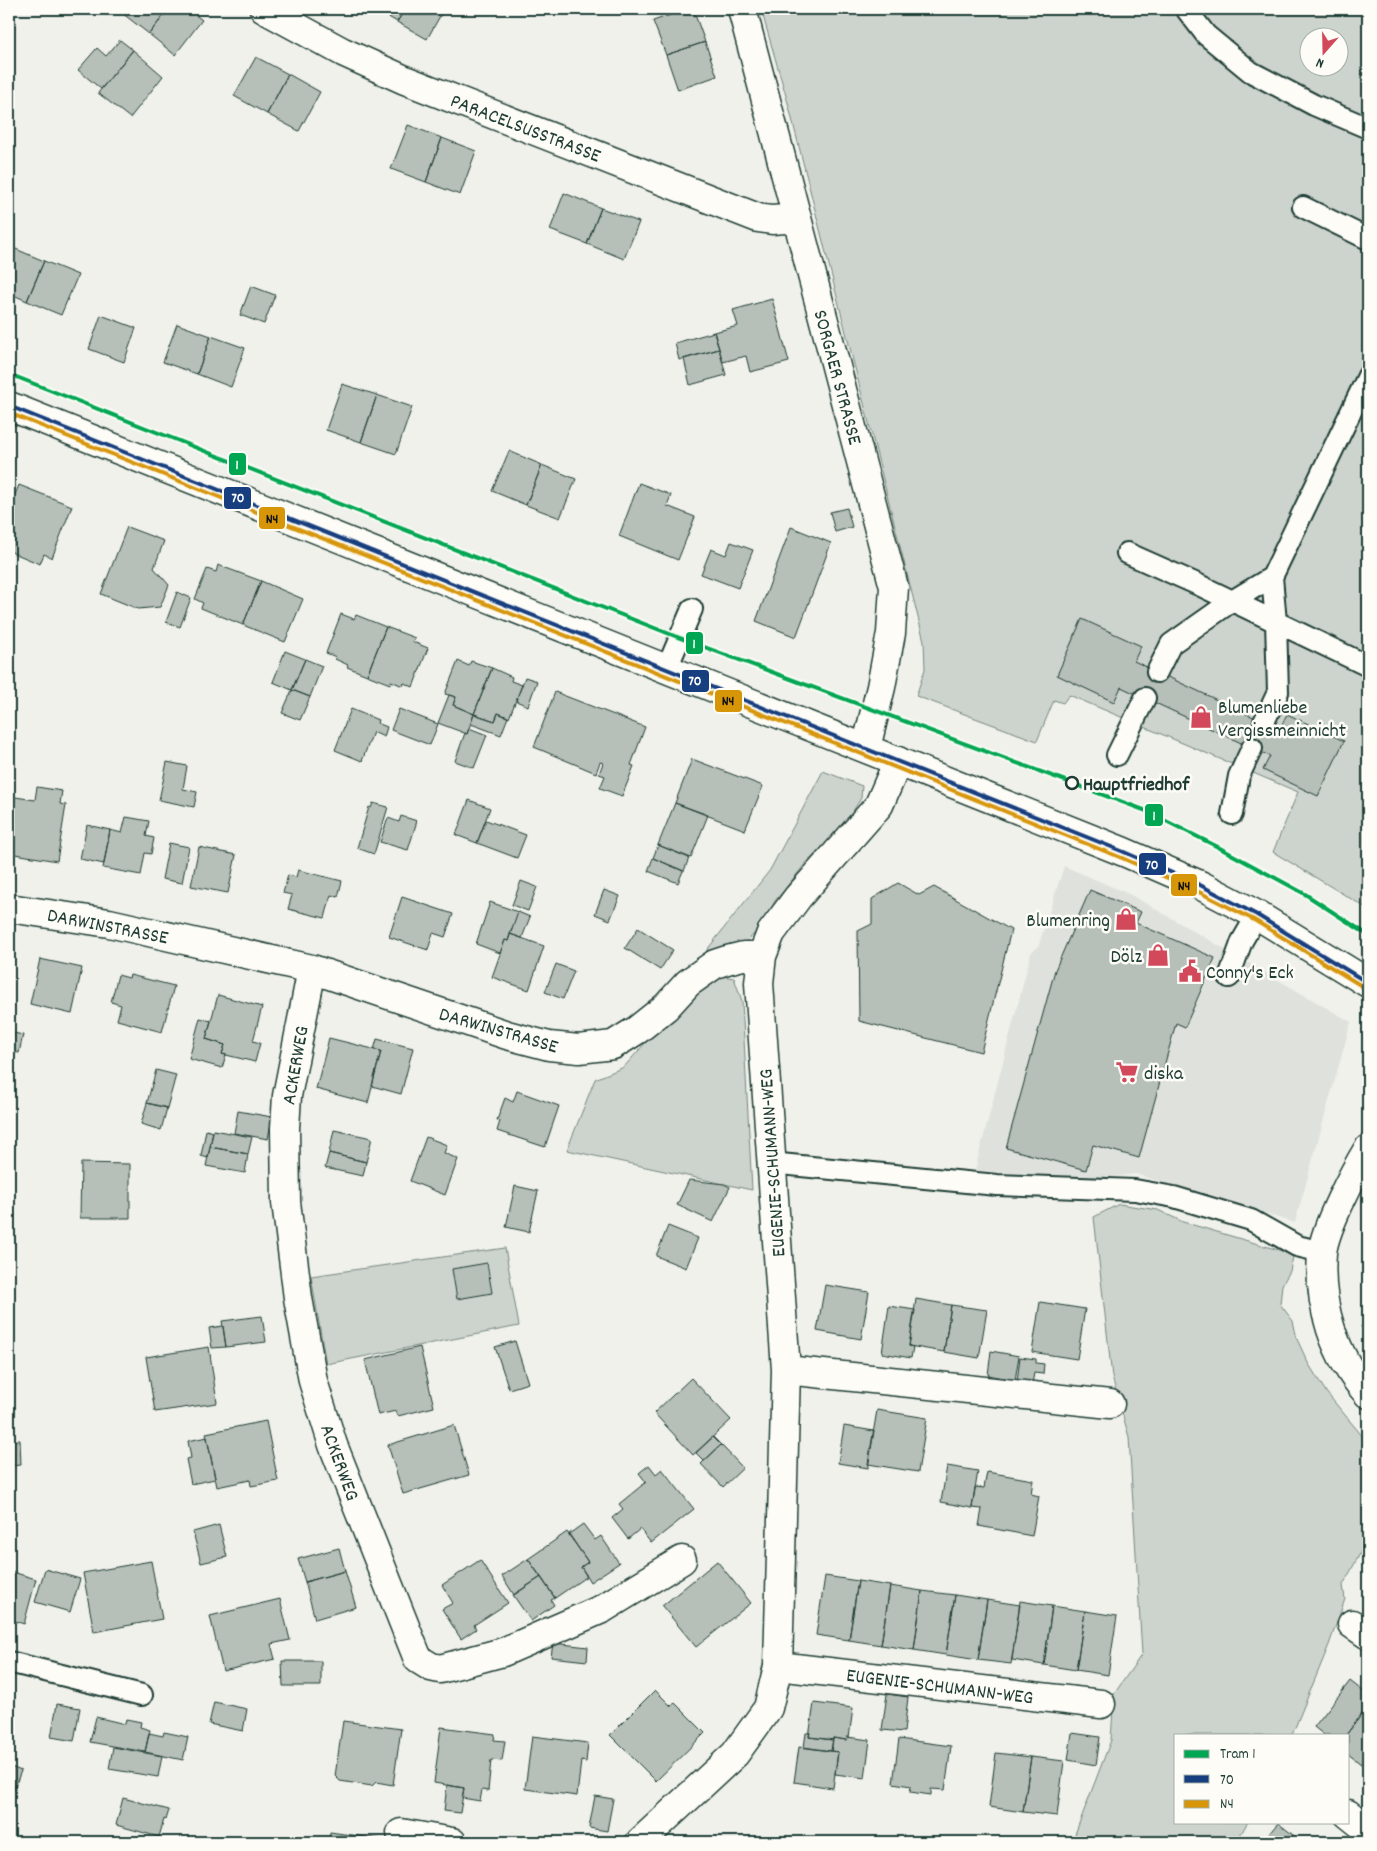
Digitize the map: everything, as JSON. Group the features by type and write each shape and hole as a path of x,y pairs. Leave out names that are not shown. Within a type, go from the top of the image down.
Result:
{"street":[{"name":"PARACELSUSSTRASSE","path":"264,9 343,52 415,83 758,218 772,220 797,218"},
{"name":"SORGAER STRASSE","path":"742,9 894,587 890,633 866,748"},
{"path":"9,406 1124,852 1200,885 1257,915 1368,983"},
{"path":"762,956 771,932 798,897 879,805 898,761"},
{"name":"DARWINSTRASSE","path":"9,908 109,923 312,969 507,1035 550,1046 579,1049 613,1046 666,1007 688,983 715,964 743,956 762,956"},
{"name":"EUGENIE-SCHUMANN-WEG","path":"640,1842 735,1754 768,1708 778,1666 786,1370 770,1163 759,983 762,956"},
{"name":"ACKERWEG","path":"312,969 287,1096 285,1128 286,1202 298,1298 313,1381 333,1445 418,1659 431,1667 440,1669 503,1652 602,1609 682,1560"},
{"path":"1368,1149 1333,1219 1322,1252 1322,1292 1327,1317 1338,1350 1357,1382 1368,1394"},
{"path":"786,1370 1110,1404"},
{"name":"EUGENIE-SCHUMANN-WEG","path":"778,1666 1101,1704"},
{"path":"1350,1816 1368,1830"},
{"path":"401,1832 452,1842"}],"lane":[{"path":"1186,9 1206,35 1251,72 1314,105 1368,128"},
{"path":"1302,207 1368,239"},
{"path":"1264,722 1278,692 1276,622 1272,577 1368,376"},
{"path":"1127,553 1368,666"},
{"path":"1157,672 1171,644 1232,601 1272,577"},
{"path":"667,668 692,609"},
{"path":"1117,755 1145,698"},
{"path":"1232,814 1239,776 1252,748"},
{"path":"1228,978 1242,942 1257,915"},
{"path":"770,1163 997,1185 1135,1190 1174,1197 1251,1220 1297,1246 1322,1252"},
{"path":"9,1662 142,1695"}],"shaded area":[{"name":"Hauptfriedhof","path":"761,9 1368,9 1368,909 1273,852 1298,792 1069,695 1063,703 1054,700 1037,741 916,696 925,669 924,641 788,103"},
{"path":"823,771 862,786 861,798 841,831 806,863 775,901 761,927 745,943 706,951 770,870"},
{"path":"1064,866 1131,895 1351,1022 1295,1223 1135,1174 1080,1181 975,1170 1031,953 1038,947"},
{"path":"715,975 734,978 742,1001 752,1190 567,1150 595,1079 624,1067 692,990"},
{"path":"1119,1204 1158,1210 1183,1222 1282,1251 1293,1257 1290,1271 1282,1285 1280,1304 1293,1321 1297,1339 1308,1363 1326,1392 1368,1443 1368,1539 1343,1585 1345,1599 1329,1645 1292,1734 1174,1734 1174,1824 1247,1824 1236,1842 1072,1842 1111,1740 1114,1694 1142,1654 1129,1437 1112,1377 1094,1217"},
{"path":"505,1248 519,1326 326,1364 311,1276"}],"building":[{"path":"126,9 169,9 149,34 122,13"},
{"path":"169,9 188,9 202,20 175,55 149,34"},
{"path":"375,9 405,9 397,22"},
{"path":"405,9 444,9 427,39 397,22"},
{"path":"693,9 705,42 666,55 653,21"},
{"path":"120,40 133,50 101,89 78,70 97,48 106,56"},
{"path":"705,42 717,76 678,90 666,55"},
{"path":"133,50 163,76 130,118 98,93"},
{"path":"256,57 288,74 267,114 234,96"},
{"path":"288,74 320,92 299,131 267,114"},
{"path":"408,125 442,138 426,182 391,169"},
{"path":"442,138 476,151 460,195 426,182"},
{"path":"564,193 601,208 587,244 550,230"},
{"path":"601,208 639,222 624,259 587,244"},
{"path":"11,247 44,261 27,301 9,293 9,253"},
{"path":"44,261 78,275 61,315 27,301"},
{"path":"251,286 275,295 264,324 240,315"},
{"path":"772,299 789,362 750,372 746,356 723,362 714,332 738,326 733,310"},
{"path":"101,315 136,328 124,362 89,349"},
{"path":"177,324 211,336 197,374 163,362"},
{"path":"714,332 719,349 679,360 675,343"},
{"path":"211,336 245,348 231,387 197,374"},
{"path":"719,349 726,375 690,385 684,359"},
{"path":"342,384 377,395 361,442 326,430"},
{"path":"377,395 412,407 396,454 361,442"},
{"path":"509,451 542,465 526,505 492,491"},
{"path":"542,465 576,479 560,518 526,505"},
{"path":"639,483 671,495 667,506 695,517 678,560 619,536"},
{"path":"19,485 72,506 52,558 44,554 40,564 9,551 9,509"},
{"path":"847,508 852,527 835,532 830,512"},
{"path":"127,527 164,541 154,568 169,585 160,607 138,609 101,594"},
{"path":"791,527 831,543 796,637 756,621"},
{"path":"731,542 753,550 738,588 701,574 711,549 726,555"},
{"path":"218,565 261,581 243,625 201,608 203,603 195,599 207,569 216,572"},
{"path":"261,581 303,599 285,642 243,625"},
{"path":"177,592 191,598 180,627 166,622"},
{"path":"341,614 354,619 356,615 386,627 367,675 347,667 348,665 335,659 336,657 326,653"},
{"path":"1082,619 1141,646 1134,661 1264,722 1280,729 1287,714 1344,741 1318,796 1263,770 1270,756 1121,687 1114,702 1057,675"},
{"path":"386,627 415,638 413,642 428,648 413,687 404,683 403,686 391,681 390,684 367,675"},
{"path":"285,651 305,659 292,690 273,682"},
{"path":"305,659 322,666 310,697 292,690"},
{"path":"458,661 469,666 471,661 492,668 474,714 453,705 456,697 445,694"},
{"path":"492,668 512,677 511,681 522,685 509,718 498,713 495,721 474,714"},
{"path":"525,677 537,681 528,706 516,701"},
{"path":"292,690 310,697 300,720 282,713"},
{"path":"555,692 645,727 631,765 634,766 622,796 600,788 605,776 599,774 603,763 600,762 596,773 534,747"},
{"path":"449,695 456,697 453,705 474,714 467,734 438,723"},
{"path":"351,709 378,720 377,723 387,727 384,737 373,732 362,761 335,750"},
{"path":"399,709 438,724 430,745 391,730"},
{"path":"498,713 508,717 501,735 471,724 474,714 495,721"},
{"path":"469,728 487,735 474,768 455,761 465,733 467,734"},
{"path":"692,759 763,786 745,830 675,803"},
{"path":"167,762 187,766 183,789 197,792 194,807 159,800"},
{"path":"37,787 62,791 60,804 66,805 57,861 9,853 9,796 35,800"},
{"path":"469,800 490,808 477,843 456,835"},
{"path":"373,803 388,807 374,854 357,848 369,807 371,808"},
{"path":"675,803 708,815 691,858 658,845"},
{"path":"401,816 417,821 408,850 380,842 388,818 399,822"},
{"path":"126,817 149,821 146,836 154,838 151,854 145,853 141,875 103,868 110,830 122,833"},
{"path":"486,820 526,835 517,858 477,843"},
{"path":"87,825 110,830 104,864 80,859"},
{"path":"169,843 189,847 182,883 162,879"},
{"path":"658,845 689,858 684,871 653,858"},
{"path":"199,847 236,855 228,893 191,886"},
{"path":"653,858 683,871 678,883 648,871"},
{"path":"298,870 342,881 338,897 331,895 325,918 288,909 292,895 283,893 288,875 296,877"},
{"path":"521,881 537,887 528,911 512,905"},
{"path":"898,883 919,895 934,887 1011,930 981,1052 859,1021 858,931 872,924 872,899"},
{"path":"604,890 620,896 610,920 595,914"},
{"path":"1090,890 1141,912 1136,923 1215,958 1185,1027 1176,1023 1139,1158 1093,1145 1086,1170 1006,1148 1055,970"},
{"path":"402,897 453,914 445,937 433,933 428,950 389,937"},
{"path":"490,902 518,912 508,941 505,940 500,953 476,944"},
{"path":"518,912 530,917 522,938 510,934"},
{"path":"638,928 673,950 660,970 625,948"},
{"path":"510,934 544,946 529,990 492,977 505,940 508,941"},
{"path":"40,959 82,968 72,1014 30,1004"},
{"path":"556,964 574,971 563,999 545,992"},
{"path":"118,975 129,978 130,975 174,986 162,1032 117,1020 121,1005 111,1002"},
{"path":"218,995 262,1007 253,1041 260,1043 255,1062 222,1054 225,1045 206,1039"},
{"path":"200,1018 211,1021 206,1039 225,1045 222,1054 226,1055 222,1068 189,1059"},
{"path":"9,1032 23,1035 19,1053 9,1051"},
{"path":"329,1038 381,1051 368,1103 316,1089"},
{"path":"377,1039 413,1048 401,1094 372,1086 381,1051 374,1050"},
{"path":"156,1070 176,1075 167,1108 147,1103"},
{"path":"517,1091 559,1106 545,1147 497,1131 500,1121 497,1120 505,1098 513,1102"},
{"path":"147,1103 167,1108 161,1130 141,1124"},
{"path":"238,1111 272,1117 268,1139 234,1133"},
{"path":"206,1130 213,1132 208,1158 201,1156"},
{"path":"213,1130 252,1137 248,1154 210,1147"},
{"path":"334,1130 372,1138 366,1162 329,1153"},
{"path":"426,1137 447,1145 444,1153 458,1159 445,1195 410,1181"},
{"path":"210,1147 248,1154 245,1173 206,1166"},
{"path":"329,1153 366,1162 363,1176 325,1168"},
{"path":"81,1163 130,1164 130,1218 80,1218"},
{"path":"689,1180 724,1184 730,1187 713,1222 677,1205"},
{"path":"515,1186 538,1191 529,1232 506,1227"},
{"path":"668,1226 698,1238 686,1268 656,1256"},
{"path":"487,1263 492,1293 457,1299 452,1269"},
{"path":"825,1285 869,1292 861,1339 817,1331"},
{"path":"916,1299 951,1305 944,1352 909,1346"},
{"path":"1040,1302 1085,1309 1077,1359 1032,1352"},
{"path":"951,1305 987,1310 979,1358 944,1352"},
{"path":"889,1306 915,1310 909,1346 913,1347 911,1358 882,1353"},
{"path":"1368,1315 1368,1332 1361,1327"},
{"path":"262,1316 266,1342 226,1347 222,1321"},
{"path":"223,1326 226,1347 212,1348 209,1328"},
{"path":"515,1341 528,1383 509,1389 495,1347"},
{"path":"209,1347 217,1403 155,1412 146,1357"},
{"path":"420,1347 434,1407 398,1416 396,1411 378,1415 365,1360"},
{"path":"991,1351 1019,1356 1015,1380 988,1375"},
{"path":"1020,1357 1036,1359 1036,1363 1044,1364 1043,1374 1034,1373 1032,1384 1017,1382"},
{"path":"691,1378 731,1420 693,1455 654,1413"},
{"path":"877,1410 927,1418 918,1472 868,1464"},
{"path":"266,1421 278,1481 251,1486 250,1480 217,1487 206,1433"},
{"path":"454,1425 469,1475 403,1494 388,1445"},
{"path":"844,1426 874,1431 868,1468 838,1463"},
{"path":"207,1437 215,1479 191,1484 186,1459 191,1458 188,1441"},
{"path":"713,1437 721,1445 704,1461 696,1453"},
{"path":"20,1440 21,1465 9,1466 9,1441"},
{"path":"721,1445 743,1468 723,1487 701,1464"},
{"path":"649,1465 656,1474 662,1469 694,1509 651,1543 640,1529 628,1539 612,1518 623,1509 619,1504 646,1482 639,1473"},
{"path":"947,1466 978,1471 972,1508 941,1502"},
{"path":"987,1472 1033,1480 1031,1494 1039,1496 1032,1536 979,1526 982,1509 972,1508 975,1487 984,1488"},
{"path":"583,1524 595,1540 601,1536 619,1563 590,1582 581,1567 588,1562 569,1534"},
{"path":"219,1525 227,1557 201,1563 193,1532"},
{"path":"567,1532 588,1562 581,1567 587,1576 555,1598 528,1559"},
{"path":"339,1548 345,1571 305,1582 298,1559"},
{"path":"528,1559 541,1577 514,1595 502,1576"},
{"path":"480,1560 508,1603 474,1625 476,1629 461,1639 442,1609 453,1603 442,1585"},
{"path":"151,1561 162,1619 94,1632 83,1573"},
{"path":"717,1561 751,1603 696,1647 662,1606"},
{"path":"45,1569 80,1579 70,1612 35,1602"},
{"path":"9,1571 36,1579 24,1624 9,1619"},
{"path":"345,1571 356,1607 315,1619 305,1582"},
{"path":"825,1576 858,1581 849,1640 816,1635"},
{"path":"541,1577 555,1598 551,1600 554,1605 531,1621 513,1595"},
{"path":"858,1581 890,1586 881,1645 849,1640"},
{"path":"890,1586 922,1591 914,1650 881,1645"},
{"path":"922,1591 955,1595 946,1655 914,1650"},
{"path":"955,1595 987,1600 978,1660 946,1655"},
{"path":"280,1599 290,1640 271,1644 275,1659 223,1671 210,1616"},
{"path":"987,1600 1020,1605 1011,1664 978,1660"},
{"path":"1020,1601 1052,1606 1044,1665 1012,1660"},
{"path":"1052,1606 1085,1611 1076,1670 1044,1665"},
{"path":"1085,1611 1117,1616 1108,1675 1076,1670"},
{"path":"553,1643 588,1647 587,1661 551,1657"},
{"path":"282,1661 321,1661 321,1686 283,1686"},
{"path":"1350,1681 1368,1695 1368,1706 1347,1734 1323,1734 1314,1727"},
{"path":"655,1690 671,1706 675,1703 705,1733 656,1781 610,1735"},
{"path":"887,1694 908,1697 904,1732 882,1730"},
{"path":"214,1702 247,1709 243,1731 209,1724"},
{"path":"814,1703 853,1708 849,1738 847,1737 846,1740 833,1738 833,1740 809,1737"},
{"path":"57,1704 80,1708 74,1741 51,1737"},
{"path":"1368,1706 1368,1754 1361,1764 1350,1756 1350,1734 1347,1734"},
{"path":"96,1717 125,1724 126,1719 141,1722 140,1727 150,1730 145,1752 90,1742"},
{"path":"343,1721 401,1729 393,1785 376,1782 372,1786 340,1781 335,1776"},
{"path":"441,1727 495,1734 494,1740 505,1741 502,1761 491,1760 488,1791 482,1790 480,1801 462,1798 464,1788 434,1783"},
{"path":"164,1732 188,1737 183,1760 145,1752 149,1733 163,1736"},
{"path":"806,1733 810,1733 809,1737 833,1740 831,1751 804,1747"},
{"path":"1072,1733 1100,1737 1096,1765 1068,1760"},
{"path":"532,1736 588,1743 586,1762 581,1761 577,1796 525,1789"},
{"path":"847,1737 870,1740 865,1778 835,1774 838,1752 831,1751 833,1738 846,1740"},
{"path":"899,1739 951,1746 945,1790 931,1789 931,1795 910,1792 911,1786 893,1783"},
{"path":"113,1747 162,1756 158,1777 109,1769"},
{"path":"799,1747 838,1752 833,1788 794,1782"},
{"path":"996,1753 1031,1757 1023,1812 989,1807"},
{"path":"1368,1754 1368,1769 1361,1764"},
{"path":"1031,1757 1064,1761 1057,1816 1023,1812"},
{"path":"9,1766 21,1771 12,1794 9,1793"},
{"path":"447,1785 464,1788 460,1813 444,1811"},
{"path":"595,1796 613,1799 607,1831 589,1828"},
{"path":"123,1798 169,1810 166,1820 164,1819 159,1837 116,1825"},
{"path":"1277,1824 1279,1824 1302,1842 1262,1842"},
{"path":"330,1832 379,1839 379,1842 329,1842"}],"tram line":[{"name":"1","path":"9,374 680,638 1144,810 1305,894 1368,935"}],"transit line":[{"name":"70","path":"9,406 1124,852 1200,885 1257,915 1368,983"},
{"name":"N4","path":"9,413 1122,858 1197,891 1254,920 1365,988"}],"place":[{"name":"Blumenliebe Vergissmeinnicht","path":"1201,717"},
{"name":"Hauptfriedhof","path":"1072,783"},
{"name":"Blumenring","path":"1126,919"},
{"name":"Dölz","path":"1158,955"},
{"name":"Conny's Eck","path":"1190,971"},
{"name":"diska","path":"1127,1072"}]}
